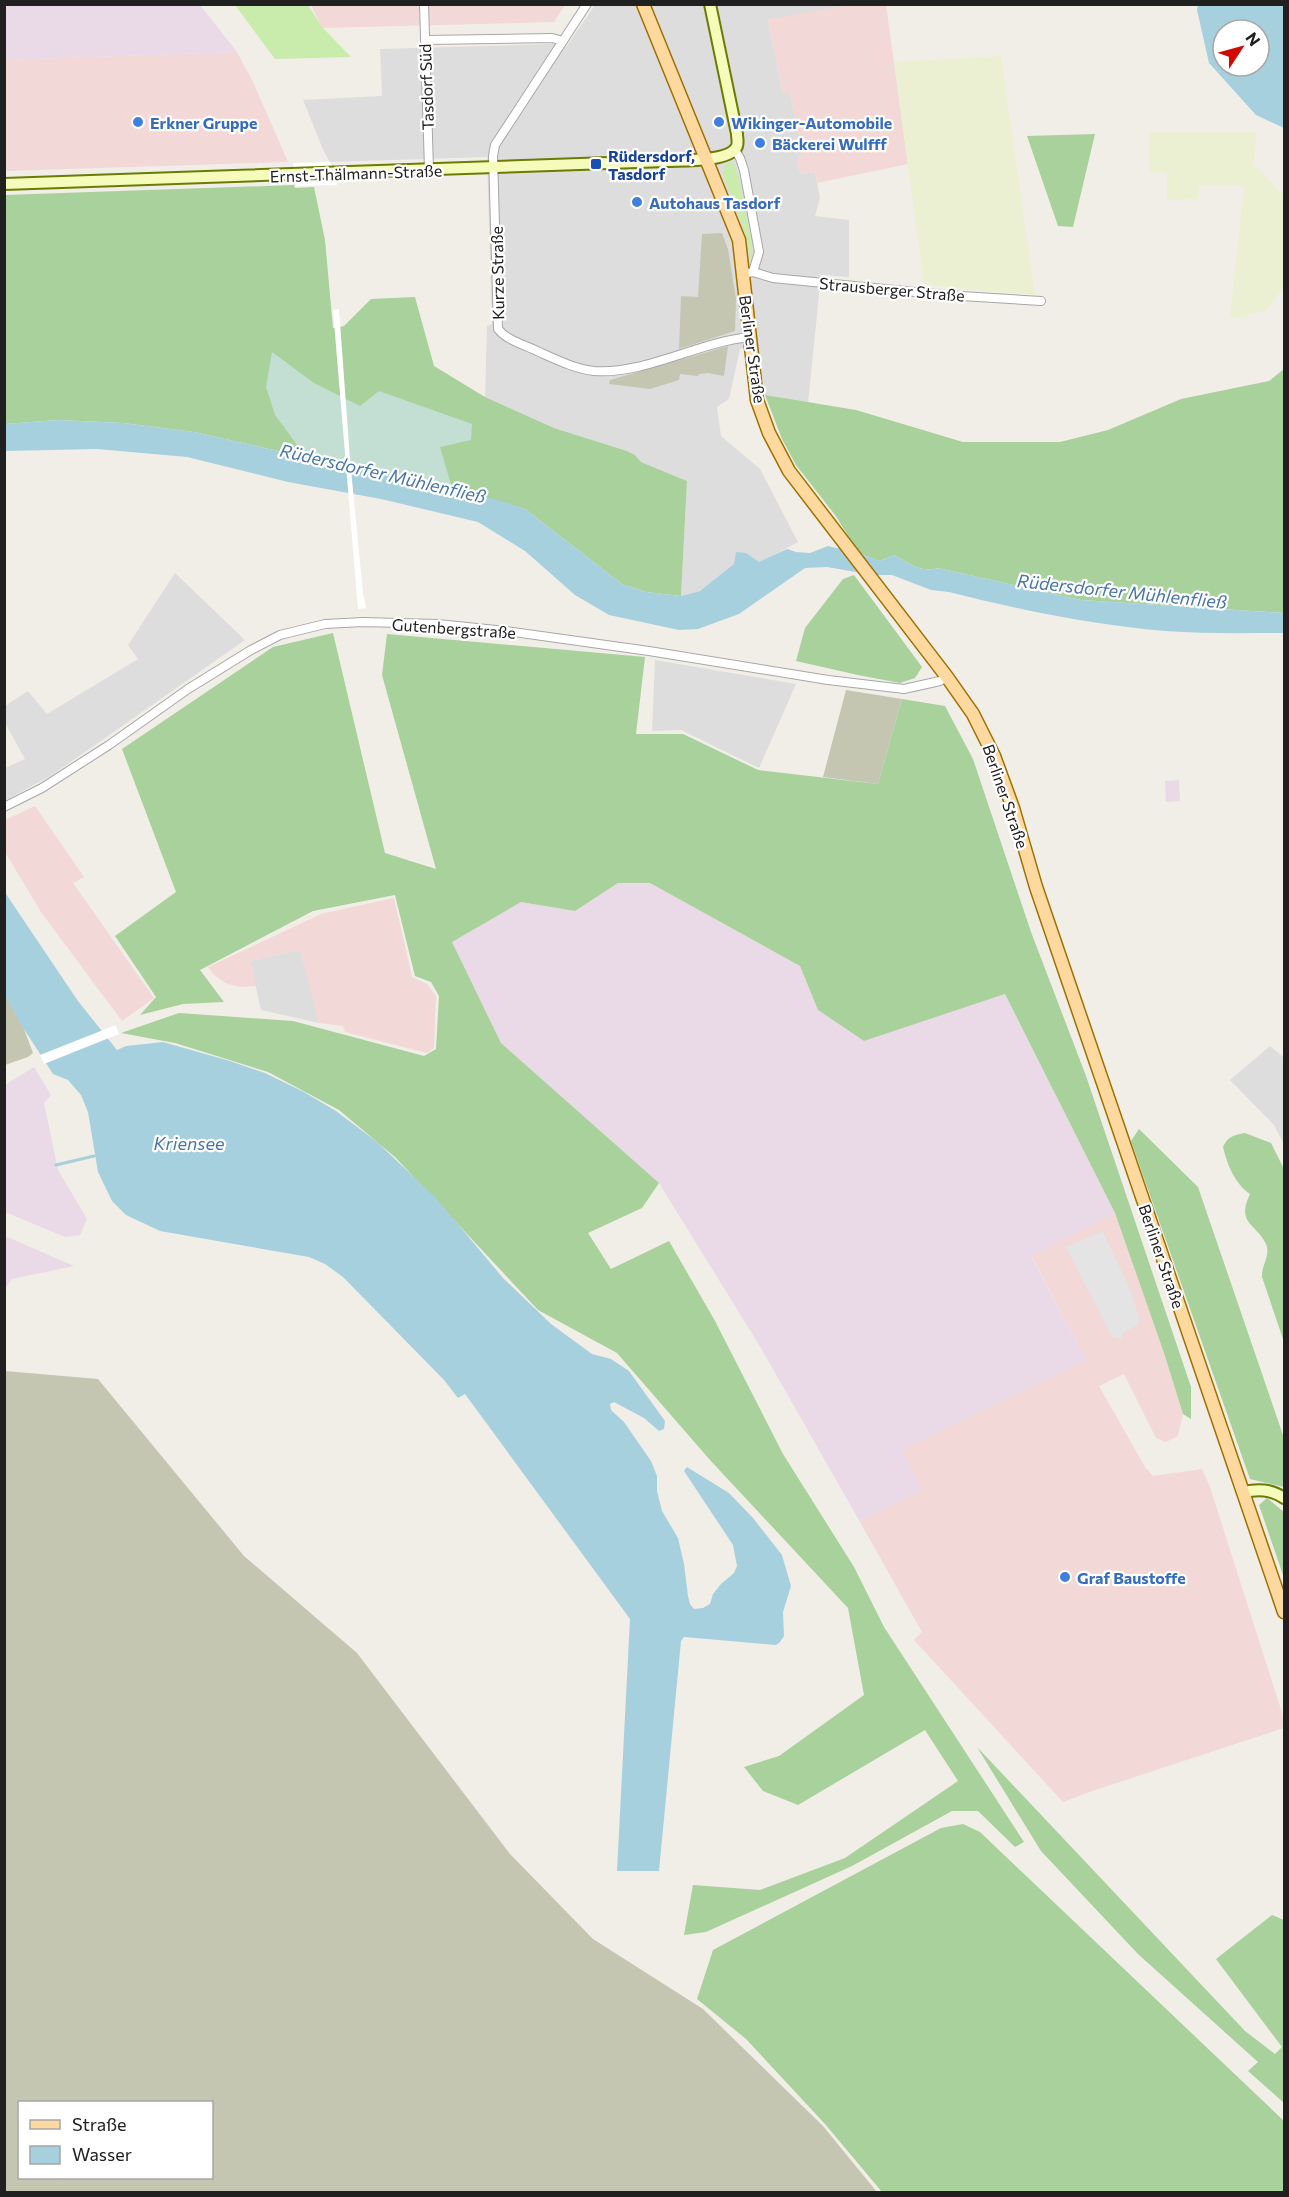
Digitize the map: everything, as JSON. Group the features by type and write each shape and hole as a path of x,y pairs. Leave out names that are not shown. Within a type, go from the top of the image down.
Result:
{"main road":[{"name":"Berliner Straße","path":"643,4 708,159 739,240 748,273 750,337 757,400 769,433 789,471 973,714 994,756 1013,808 1036,887 1284,1612"},
{"path":"710,4 737,134 738,145 735,150"},
{"name":"Ernst-Thälmann-Straße","path":"4,184 708,159 729,154 735,150"},
{"path":"1243,1492 1258,1489 1272,1491 1284,1497"}],"street":[{"name":"Tasdorf Süd","path":"424,4 429,170"},
{"path":"493,168 495,145 587,4"},
{"path":"425,40 552,38 563,41"},
{"path":"735,150 744,170 759,252 748,273"},
{"name":"Kurze Straße","path":"493,168 498,322 501,332 541,353 593,371 634,367 707,344 750,337"},
{"name":"Strausberger Straße","path":"748,273 773,278 945,296 1041,302"},
{"name":"Gutenbergstraße","path":"4,807 42,788 188,690 260,645 291,631 326,624 363,622 438,624 506,631 828,680 904,689 940,681 947,677"}],"shaded area":[{"path":"855,4 886,5 908,164 817,183 815,172 801,174 797,163 797,156 803,154 790,93 783,94 768,19"},
{"path":"4,5 200,5 237,52 5,60"},
{"path":"311,5 565,5 554,22 322,28"},
{"path":"595,5 855,5 768,20 783,93 790,93 803,154 797,156 797,163 801,174 815,172 820,198 815,216 849,220 849,277 821,275 808,403 765,395 757,346 740,349 729,399 717,407 721,436 760,469 798,542 759,563 746,553 729,570 700,591 681,596 687,481 641,462 627,451 554,428 485,397 487,326 492,324 487,157 330,162 303,100 382,96 380,49 554,44 566,47"},
{"name":"Erkner Gruppe","path":"237,52 253,82 288,162 5,171 5,60"},
{"path":"1001,56 1035,295 924,285 894,62"},
{"path":"1149,132 1257,132 1253,168 1259,169 1284,196 1284,287 1266,311 1248,314 1246,317 1230,317 1244,186 1199,185 1198,199 1167,200 1167,173 1149,172"},
{"path":"722,233 728,249 736,299 735,331 679,349 681,296 698,297 702,234"},
{"path":"728,346 724,376 708,373 698,376 680,374 679,380 650,389 609,384 610,380"},
{"path":"272,352 314,383 360,406 379,391 472,424 471,440 440,447 452,488 306,457 275,415 266,387"},
{"path":"175,573 245,640 52,775 6,800 5,768 25,759 5,723 5,706 28,691 47,714 138,659 128,645"},
{"path":"655,660 796,684 759,768 681,730 652,731"},
{"path":"846,690 902,699 878,784 823,777"},
{"path":"1179,780 1180,801 1166,802 1165,781"},
{"path":"35,806 84,877 73,883 154,998 122,1021 41,912 5,852 5,820"},
{"path":"618,883 650,883 800,966 818,1010 864,1041 1005,994 1115,1213 1031,1256 1086,1360 902,1450 922,1490 860,1522 761,1348 659,1183 501,1043 452,942 521,902 575,911"},
{"path":"394,898 412,977 427,984 436,996 434,1048 427,1053 345,1032 343,1026 319,1023 300,950 250,961 256,986 240,987 225,983 208,967 321,914"},
{"path":"300,950 319,1023 261,1010 250,961"},
{"path":"4,988 33,1053 5,1065"},
{"path":"1270,1046 1284,1058 1284,1144 1274,1125 1230,1080"},
{"path":"34,1067 51,1095 44,1103 58,1170 87,1219 80,1235 65,1237 5,1212 5,1085"},
{"name":"Graf Baustoffe","path":"1115,1213 1183,1414 1178,1436 1166,1442 1156,1438 1124,1374 1099,1386 1145,1467 1153,1476 1202,1469 1210,1487 1284,1719 1284,1728 1063,1802 914,1640 922,1632 860,1522 922,1490 902,1450 1086,1360 1031,1255"},
{"path":"1103,1231 1132,1294 1139,1318 1138,1325 1123,1333 1121,1339 1112,1337 1066,1247"},
{"path":"5,1236 74,1266 12,1279 5,1289"},
{"path":"5,1371 98,1379 244,1556 357,1653 510,1854 593,1939 703,2009 823,2126 877,2192 5,2192"}],"green space":[{"path":"235,5 308,5 322,27 351,57 275,59"},
{"path":"1095,134 1073,227 1058,226 1027,136"},
{"path":"729,162 734,164 738,174 752,243 753,262 751,262 744,230 723,174 725,165"},
{"path":"294,185 295,188 314,187 325,240 333,328 344,326 371,299 415,297 434,366 485,397 554,428 627,451 641,462 687,481 681,596 646,592 622,584 525,509 452,488 194,432 123,423 58,420 5,424 5,195"},
{"path":"1284,369 1284,613 1081,600 938,568 921,568 895,555 879,561 859,553 835,515 796,465 782,439 765,395 856,410 963,442 1060,442 1108,430 1181,399 1269,381"},
{"path":"854,575 922,667 915,678 900,683 796,661 805,628 843,579"},
{"path":"333,633 385,853 436,869 382,675 387,634 645,657 636,734 683,734 758,770 878,784 902,699 945,706 973,759 1031,932 1086,1076 1191,1387 1191,1419 1183,1414 1115,1213 1005,994 864,1041 818,1010 800,966 650,883 618,883 575,911 521,902 452,942 501,1043 659,1183 642,1208 588,1233 611,1269 669,1241 715,1321 783,1454 854,1567 884,1627 1024,1842 1015,1847 978,1811 952,1811 852,1866 706,1932 684,1935 693,1885 760,1890 845,1858 958,1781 925,1730 798,1805 763,1791 744,1767 779,1756 864,1695 848,1608 710,1460 617,1353 538,1310 396,1158 339,1110 268,1072 175,1043 121,1033 179,1013 293,1021 424,1056 436,1049 439,996 431,982 415,976 395,895 313,911 200,970 224,1002 183,1004 140,1015 156,997 115,936 176,892 122,749 273,647"},
{"path":"1139,1129 1198,1187 1284,1438 1284,1487 1250,1479 1131,1141"},
{"path":"1245,1133 1271,1143 1284,1169 1284,1342 1262,1277 1267,1252 1266,1244 1246,1217 1246,1204 1250,1194 1232,1173 1223,1147 1227,1140"},
{"path":"1267,1498 1284,1512 1284,1578 1259,1505"},
{"path":"977,1747 1245,2031 1275,2054 1282,2047 1216,1959 1272,1915 1284,1920 1284,2103 1248,2071 1258,2062 1138,1954 1041,1851"},
{"path":"963,1824 980,1832 1284,2121 1284,2192 882,2192 825,2124 746,2039 697,1999 713,1950 941,1828"}],"water":[{"path":"1198,5 1284,5 1284,128 1256,115 1223,78 1271,78 1271,18 1211,18 1211,65 1197,10"},
{"path":"58,420 123,423 194,432 452,488 501,501 525,509 622,584 646,592 681,596 700,591 734,564 736,552 746,553 759,562 787,549 810,553 828,546 859,553 879,561 895,555 921,568 938,568 1081,600 1284,613 1284,633 1180,632 1110,625 931,590 892,575 873,575 827,567 805,568 739,614 698,629 679,630 609,615 575,595 525,551 478,522 381,499 288,482 187,457 97,449 5,451 5,424"},
{"name":"Kriensee","path":"4,891 78,1001 117,1050 126,1046 163,1042 265,1073 336,1111 377,1142 436,1198 503,1278 551,1324 592,1354 611,1359 629,1371 665,1421 664,1429 659,1431 644,1418 614,1402 610,1404 611,1410 624,1422 651,1461 657,1476 657,1491 662,1511 678,1538 688,1596 694,1609 710,1604 713,1594 734,1573 737,1566 733,1545 684,1471 687,1467 729,1493 753,1518 782,1555 791,1586 783,1612 784,1636 780,1642 776,1645 684,1637 681,1641 659,1871 617,1871 630,1619 465,1394 458,1398 444,1380 343,1277 325,1264 309,1257 160,1231 126,1215 112,1201 98,1172 88,1112 81,1095 68,1080 53,1074 5,995"}],"pier":[{"path":"330,162 337,185 296,186 293,163"},
{"path":"339,309 350,459 366,608 358,609 333,310"},
{"path":"116,1025 119,1034 44,1064 40,1055"}],"waterway":[{"path":"56,1165 94,1156"}],"place":[{"name":"Erkner Gruppe","path":"138,122"},
{"name":"Wikinger-Automobile","path":"719,122"},
{"name":"Bäckerei Wulfff","path":"760,143"},
{"name":"Rüdersdorf, Tasdorf","path":"596,164"},
{"name":"Autohaus Tasdorf","path":"637,202"},
{"name":"Graf Baustoffe","path":"1065,1577"}],"water label":[{"name":"Rüdersdorfer Mühlenfließ","path":"383,473"},
{"name":"Rüdersdorfer Mühlenfließ","path":"1122,591"}]}
